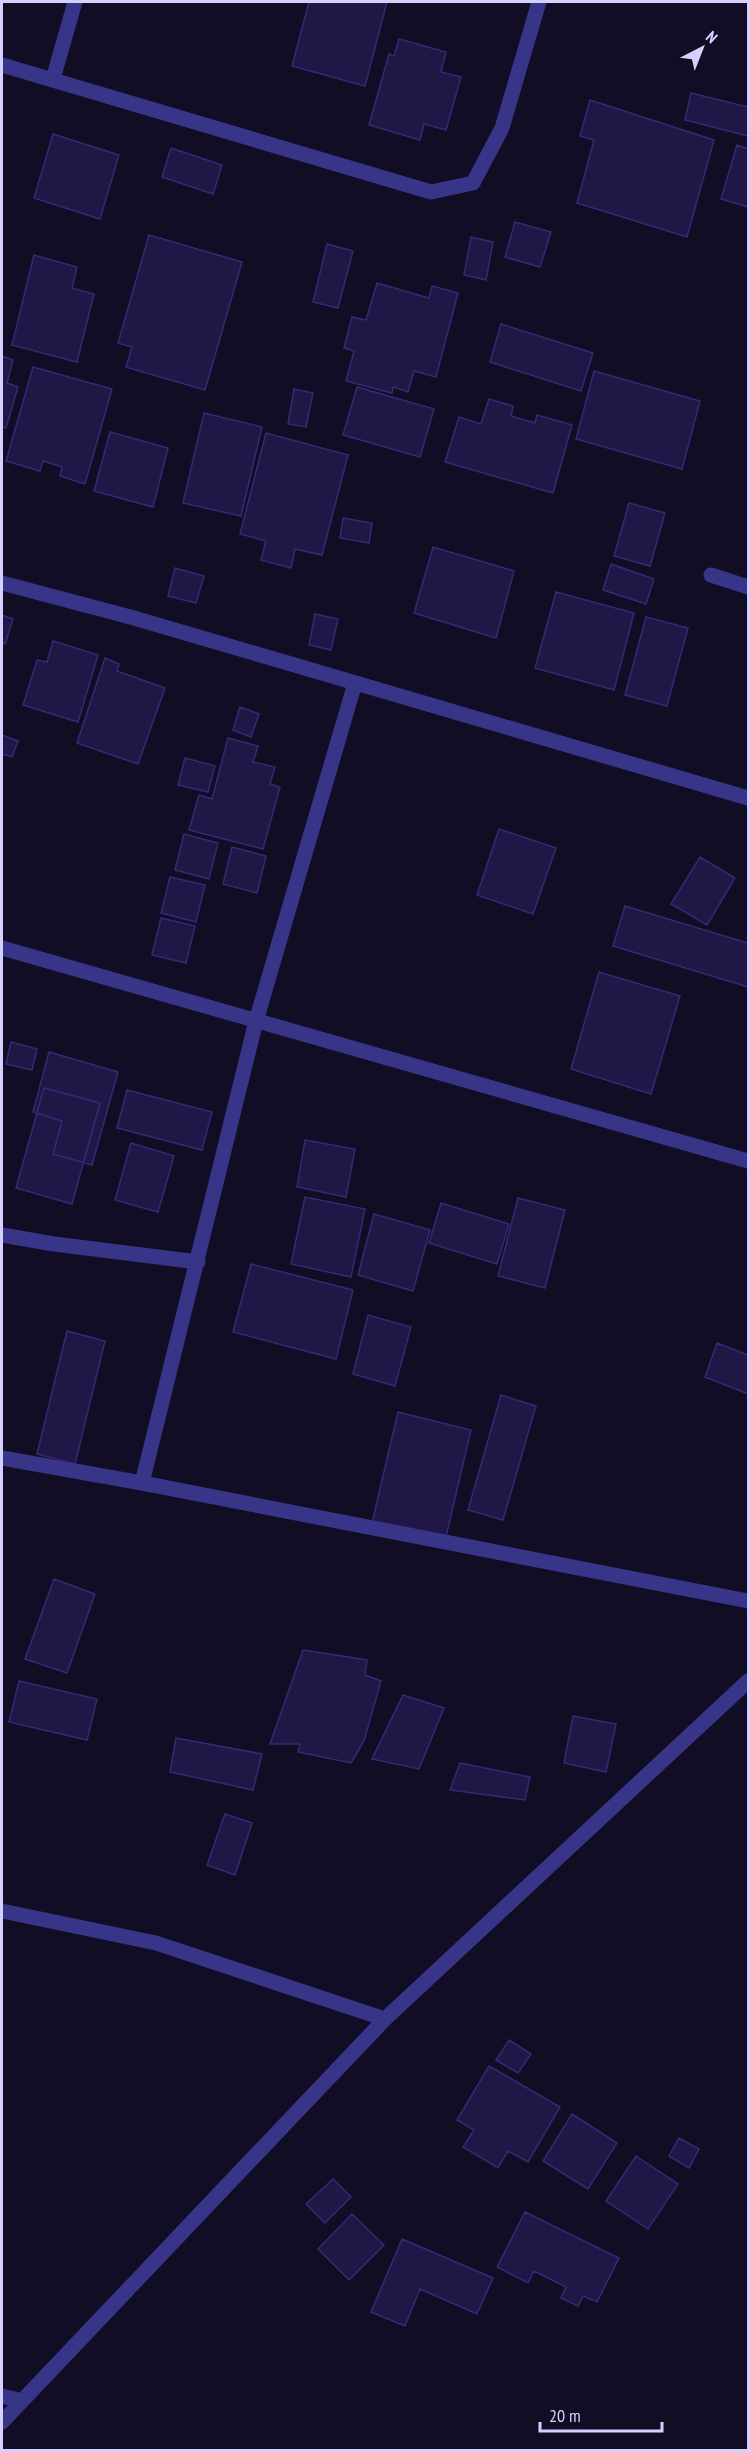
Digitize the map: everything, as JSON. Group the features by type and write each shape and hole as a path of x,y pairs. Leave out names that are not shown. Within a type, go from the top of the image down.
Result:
{"street":[{"path":"53,79 75,2"},
{"path":"2,65 431,192 473,183 502,128 538,2"},
{"path":"711,575 748,587"},
{"path":"2,583 134,618 748,798"},
{"path":"142,1483 256,1021 355,683"},
{"path":"2,948 748,1161"},
{"path":"2,1235 54,1244 198,1262"},
{"path":"2,1458 142,1483 748,1601"},
{"path":"2,2422 385,2019 748,1681"},
{"path":"2,1911 156,1943 385,2019"},
{"path":"2,2396 22,2401"}],"building":[{"path":"309,2 387,2 365,86 292,66"},
{"path":"399,39 446,52 441,72 461,77 446,130 424,124 420,140 369,125 389,54 394,56"},
{"path":"691,93 748,107 748,136 685,120"},
{"path":"590,100 714,140 687,237 577,203 594,140 580,136"},
{"path":"53,134 119,155 100,219 34,198"},
{"path":"737,145 748,149 748,207 721,199"},
{"path":"171,148 222,165 213,194 162,177"},
{"path":"515,222 551,232 540,267 505,257"},
{"path":"149,235 242,262 205,390 126,367 132,347 118,343"},
{"path":"471,237 493,242 486,280 464,275"},
{"path":"327,244 353,251 338,308 313,302"},
{"path":"34,255 77,267 72,288 94,294 77,362 12,345"},
{"path":"377,283 429,298 432,286 458,293 436,377 414,371 408,392 393,387 392,393 346,381 354,351 344,348 352,317 366,320"},
{"path":"501,324 593,353 581,391 490,362"},
{"path":"2,356 13,360 7,383 18,387 6,428 2,427"},
{"path":"33,367 112,389 85,484 60,476 62,467 43,461 40,471 6,461"},
{"path":"594,371 700,401 682,469 576,439"},
{"path":"357,387 434,409 420,457 343,435"},
{"path":"294,389 313,393 306,427 288,424"},
{"path":"489,399 513,406 511,416 535,423 537,415 572,425 553,493 445,462 459,417 481,424"},
{"path":"204,413 262,427 241,516 183,503"},
{"path":"110,432 168,448 153,507 94,491"},
{"path":"266,433 348,455 322,555 295,549 291,568 261,560 266,541 240,534"},
{"path":"629,503 665,513 650,566 614,556"},
{"path":"343,518 372,523 369,543 340,538"},
{"path":"433,547 514,571 496,638 414,613"},
{"path":"611,564 654,579 646,604 603,590"},
{"path":"175,568 204,576 196,603 168,596"},
{"path":"556,592 634,613 614,690 535,668"},
{"path":"315,614 338,619 331,650 309,645"},
{"path":"2,615 13,619 5,644 2,643"},
{"path":"646,617 688,628 667,706 625,695"},
{"path":"53,641 98,655 78,722 23,705 37,660 47,662"},
{"path":"105,658 119,664 117,671 165,688 138,764 77,743"},
{"path":"240,707 259,714 251,737 233,730"},
{"path":"2,735 18,741 12,757 2,754"},
{"path":"228,738 258,746 253,762 275,767 270,784 280,787 263,849 189,830 199,795 212,799"},
{"path":"185,758 215,766 208,792 178,785"},
{"path":"499,829 556,848 533,914 477,895"},
{"path":"184,834 218,843 209,879 175,870"},
{"path":"232,847 266,856 257,893 223,884"},
{"path":"700,857 735,878 707,925 671,904"},
{"path":"170,877 205,885 196,922 161,913"},
{"path":"625,906 748,943 748,987 613,946"},
{"path":"161,918 195,926 186,963 152,955"},
{"path":"599,972 680,996 651,1094 571,1069"},
{"path":"11,1042 37,1049 32,1070 6,1064"},
{"path":"49,1052 118,1072 92,1165 53,1154 62,1121 33,1112"},
{"path":"44,1088 100,1103 72,1204 16,1188"},
{"path":"127,1090 212,1112 202,1150 117,1128"},
{"path":"305,1140 355,1149 346,1197 297,1187"},
{"path":"131,1143 174,1156 158,1212 115,1200"},
{"path":"305,1197 365,1209 351,1277 291,1264"},
{"path":"518,1198 565,1210 545,1288 498,1276"},
{"path":"441,1203 509,1224 497,1264 429,1243"},
{"path":"374,1214 430,1230 413,1291 358,1275"},
{"path":"251,1264 353,1290 336,1359 233,1332"},
{"path":"368,1315 411,1327 395,1386 353,1374"},
{"path":"67,1331 105,1341 75,1464 37,1454"},
{"path":"717,1343 748,1355 748,1394 705,1377"},
{"path":"501,1395 536,1406 503,1520 468,1510"},
{"path":"398,1412 471,1430 445,1541 372,1523"},
{"path":"54,1579 95,1594 67,1673 25,1659"},
{"path":"303,1650 367,1660 365,1675 381,1681 364,1741 351,1763 298,1752 300,1744 270,1744"},
{"path":"19,1681 97,1699 87,1740 9,1722"},
{"path":"403,1695 444,1708 419,1769 372,1759"},
{"path":"573,1716 616,1724 606,1772 564,1763"},
{"path":"176,1738 262,1754 253,1790 170,1772"},
{"path":"460,1763 530,1777 525,1800 450,1790"},
{"path":"225,1814 252,1823 235,1875 207,1865"},
{"path":"509,2040 531,2054 518,2073 496,2060"},
{"path":"489,2066 560,2107 528,2162 508,2151 498,2168 463,2147 474,2130 457,2120"},
{"path":"572,2114 617,2143 588,2189 543,2161"},
{"path":"679,2138 699,2149 689,2168 669,2156"},
{"path":"636,2156 678,2184 648,2229 606,2201"},
{"path":"333,2179 351,2197 325,2223 306,2204"},
{"path":"525,2212 619,2258 597,2302 583,2296 578,2306 561,2298 566,2287 534,2271 528,2283 497,2267"},
{"path":"352,2214 384,2245 349,2280 318,2249"},
{"path":"402,2239 493,2278 477,2314 420,2289 405,2326 371,2312"}]}
